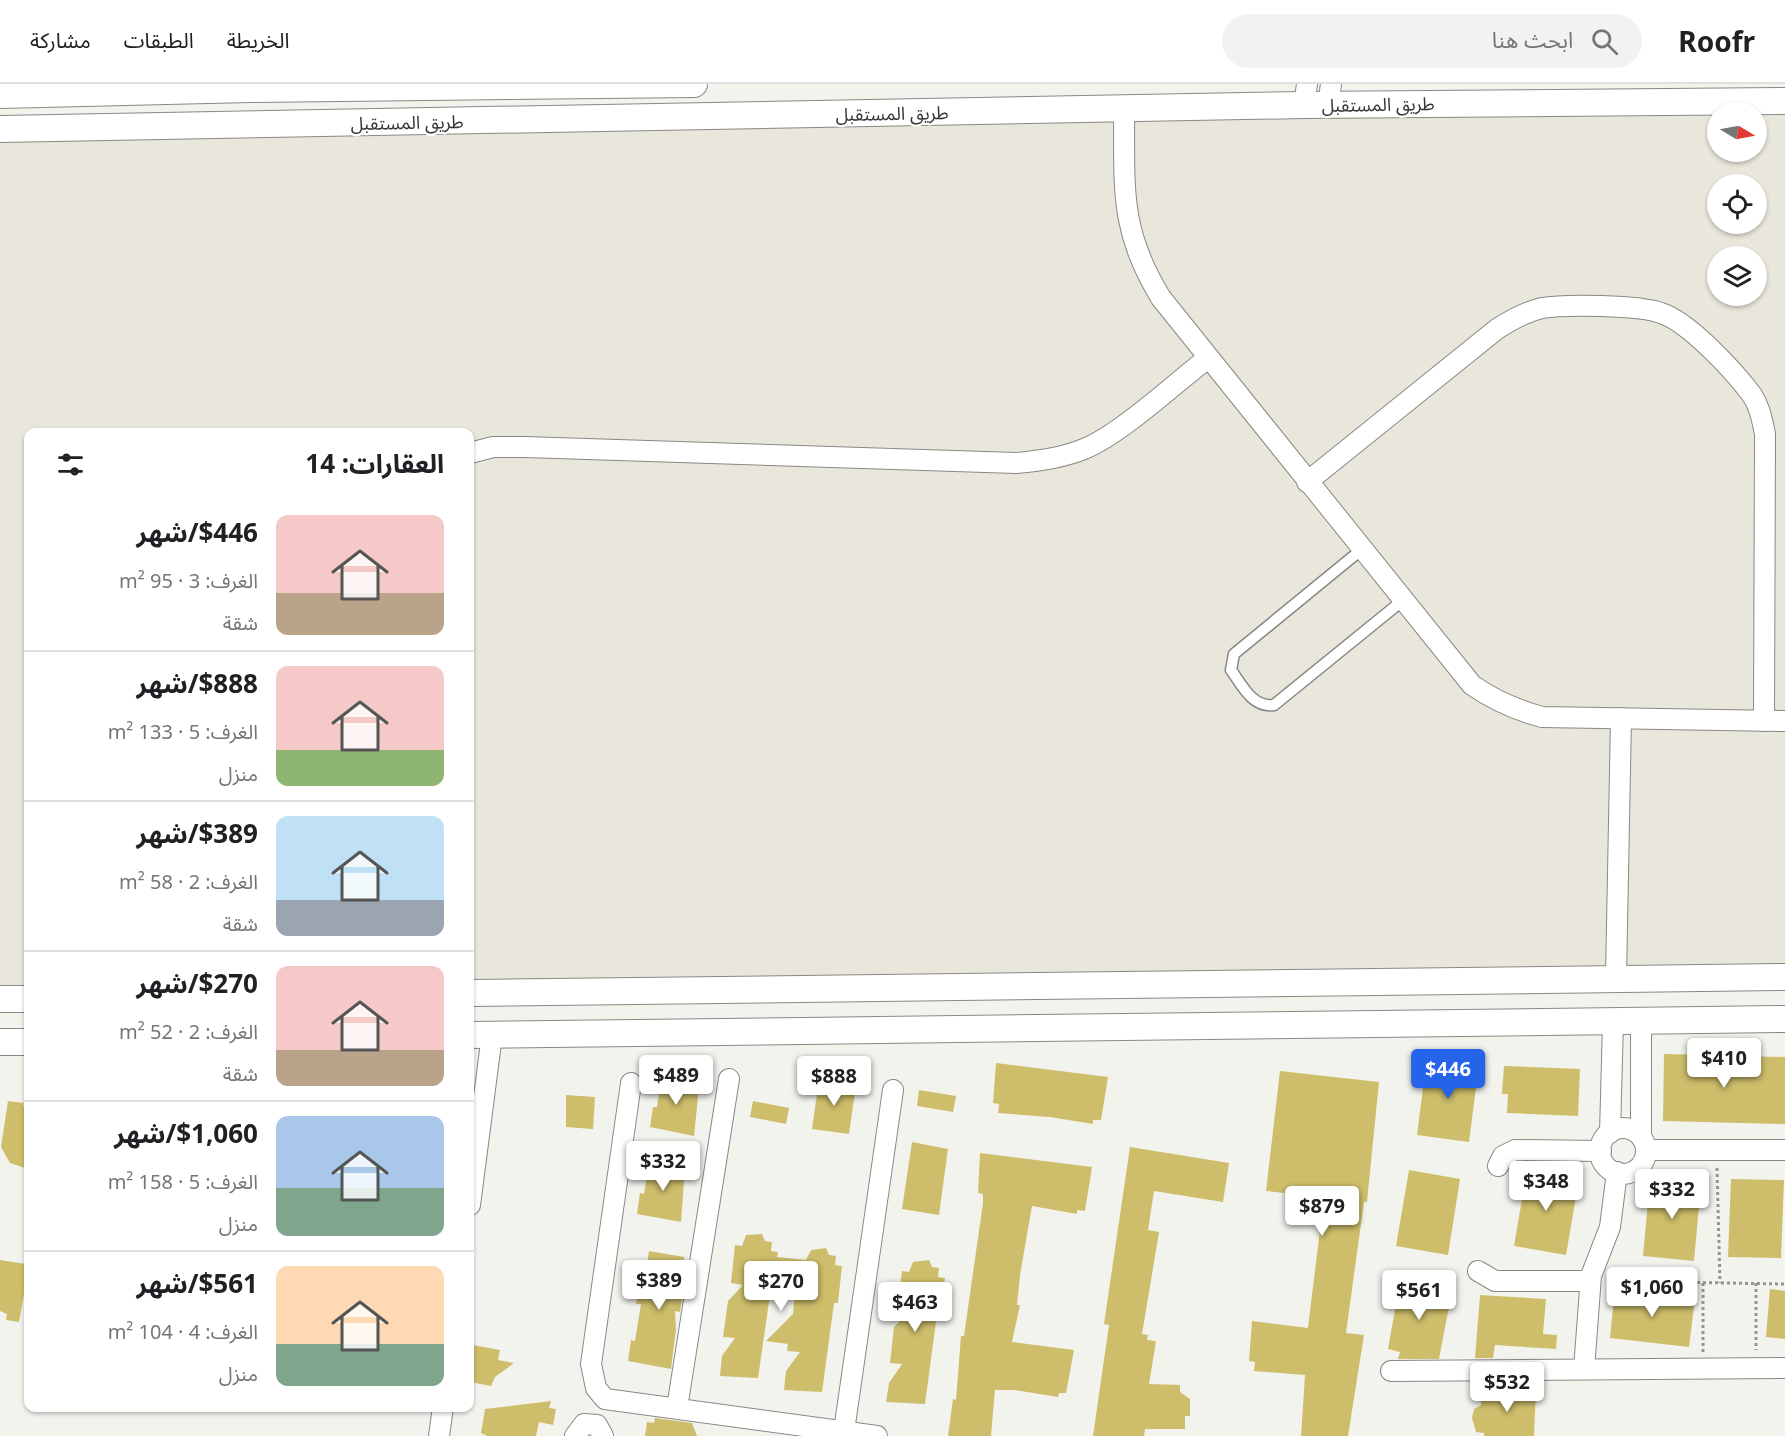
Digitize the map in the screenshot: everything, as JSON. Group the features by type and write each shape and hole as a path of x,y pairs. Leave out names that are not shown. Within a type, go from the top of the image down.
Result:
{"street":[{"name":"طريق المستقبل","path":"0,95 30,89 57,89 82,93 248,86 694,84"},
{"path":"79,128 82,93"},
{"name":"طريق المستقبل","path":"0,129 1124,108 1317,94 1785,101"},
{"path":"1124,108 1125,205 1131,238 1143,269 1161,298 1208,358 1402,602 1472,685 1494,700 1542,717 1785,721"},
{"path":"1307,482 1497,329 1518,316 1543,308 1569,307 1643,309 1676,319 1689,329 1740,381 1753,397 1761,415 1765,434 1764,721"},
{"path":"474,452 493,447 525,447 1016,463 1052,460 1086,448 1116,429 1208,358"},
{"path":"1616,978 1621,718"},
{"path":"474,993 1785,976"},
{"path":"831,987 825,1004 827,1022 832,1029"},
{"path":"793,1030 798,1022 800,1005 794,988"},
{"path":"0,999 24,999"},
{"path":"474,1143 481,1035 832,1029 1613,1023 1785,1019"},
{"path":"1641,1022 1644,1143 1645,1157 1637,1169 1624,1173 1617,1173 1605,1165 1601,1151 1602,1144 1616,1129 1630,1129 1644,1143 1716,1150 1785,1150"},
{"path":"1610,1133 1613,1023"},
{"path":"0,1042 24,1042"},
{"path":"677,1408 729,1079"},
{"path":"631,1083 591,1364 596,1388 606,1399 677,1408 780,1430 844,1431 877,1436"},
{"path":"844,1431 893,1090"},
{"path":"1498,1166 1503,1156 1515,1150 1601,1151"},
{"path":"1584,1369 1590,1281 1593,1265 1610,1227 1617,1173"},
{"path":"1478,1270 1495,1281 1590,1281"},
{"path":"1390,1371 1785,1368"},
{"path":"439,1436 442,1412"},
{"path":"575,1436 580,1425 584,1424 597,1425 603,1436"}],"lane":[{"path":"1361,550 1234,654 1231,670 1254,701 1267,706 1274,705 1402,602"}],"path":[{"path":"1716,1150 1720,1283"},
{"path":"1590,1281 1785,1284"},
{"path":"1703,1283 1703,1368"},
{"path":"1756,1283 1756,1368"}],"shaded area":[{"path":"1785,89 1785,967 474,982 474,428 24,428 24,989 0,989 0,116 1319,92"}],"building":[{"path":"1664,1054 1785,1057 1785,1124 1663,1121"},
{"path":"1427,1057 1479,1064 1469,1142 1417,1135"},
{"path":"996,1063 1108,1077 1101,1120 1093,1120 1093,1124 1050,1117 998,1113 999,1104 993,1103"},
{"path":"1504,1066 1580,1069 1578,1116 1507,1113 1508,1094 1502,1094"},
{"path":"1280,1071 1379,1082 1367,1202 1364,1202 1346,1333 1364,1335 1348,1436 1301,1436 1305,1375 1254,1371 1255,1362 1249,1361 1252,1321 1308,1328 1324,1197 1266,1191"},
{"path":"662,1075 697,1081 698,1097 694,1136 650,1127 653,1107 657,1107"},
{"path":"819,1080 856,1085 849,1134 812,1129"},
{"path":"919,1090 956,1096 953,1112 917,1106"},
{"path":"566,1095 595,1097 593,1129 566,1127"},
{"path":"8,1101 24,1103 24,1168 10,1163 1,1147"},
{"path":"753,1101 789,1108 786,1124 750,1117"},
{"path":"912,1142 948,1149 939,1215 902,1209"},
{"path":"1130,1147 1229,1163 1223,1202 1154,1191 1148,1230 1159,1232 1142,1334 1148,1335 1147,1340 1156,1341 1149,1384 1180,1385 1180,1392 1190,1399 1190,1416 1185,1416 1185,1429 1145,1429 1144,1436 1093,1436 1109,1325 1104,1324"},
{"path":"980,1153 1092,1167 1085,1211 1077,1210 1077,1214 1032,1206 1020,1275 1017,1305 1020,1305 1012,1342 1074,1350 1066,1393 1059,1393 1058,1397 1015,1390 995,1390 991,1436 948,1436 953,1399 956,1400 961,1336 964,1336 983,1203 983,1194 978,1193"},
{"path":"649,1162 685,1167 681,1222 637,1214 640,1193 644,1194"},
{"path":"1409,1170 1460,1179 1448,1255 1396,1246"},
{"path":"1527,1170 1579,1179 1566,1255 1514,1246"},
{"path":"1650,1179 1701,1184 1694,1261 1643,1256"},
{"path":"1731,1179 1784,1180 1781,1258 1728,1257"},
{"path":"762,1234 765,1241 772,1242 771,1251 778,1252 777,1257 806,1260 811,1250 826,1248 829,1255 836,1256 835,1265 842,1266 838,1303 834,1303 822,1392 784,1390 786,1371 800,1352 787,1351 788,1344 766,1341 793,1314 795,1291 771,1288 758,1378 720,1376 722,1356 735,1338 723,1337 728,1301 743,1285 731,1283 735,1245 742,1246 746,1235"},
{"path":"649,1251 684,1257 685,1275 680,1312 675,1311 676,1329 671,1369 628,1361 631,1340 635,1341 641,1304 636,1304 640,1283 644,1283"},
{"path":"0,1260 24,1264 24,1294 19,1322 6,1320 7,1314 0,1311"},
{"path":"929,1260 932,1267 939,1268 938,1277 945,1278 940,1315 937,1314 925,1404 886,1402 889,1383 902,1364 890,1363 894,1327 910,1311 897,1310 902,1271 909,1272 913,1262"},
{"path":"1400,1281 1452,1291 1439,1359 1398,1359 1400,1352 1388,1349"},
{"path":"1615,1289 1695,1298 1689,1347 1610,1338"},
{"path":"1770,1289 1785,1291 1785,1339 1766,1337"},
{"path":"1480,1295 1546,1299 1543,1334 1557,1335 1556,1349 1495,1345 1493,1358 1475,1358"},
{"path":"474,1345 500,1350 498,1360 514,1363 495,1377 491,1386 474,1383"},
{"path":"1502,1386 1536,1388 1534,1436 1484,1436 1484,1433 1476,1432 1472,1418 1474,1409 1481,1405 1481,1401 1490,1401 1491,1396 1502,1396"},
{"path":"551,1401 549,1408 556,1409 553,1425 539,1422 536,1436 487,1436 481,1433 485,1409"},
{"path":"655,1418 692,1423 697,1436 645,1436 647,1422 654,1423"}]}
